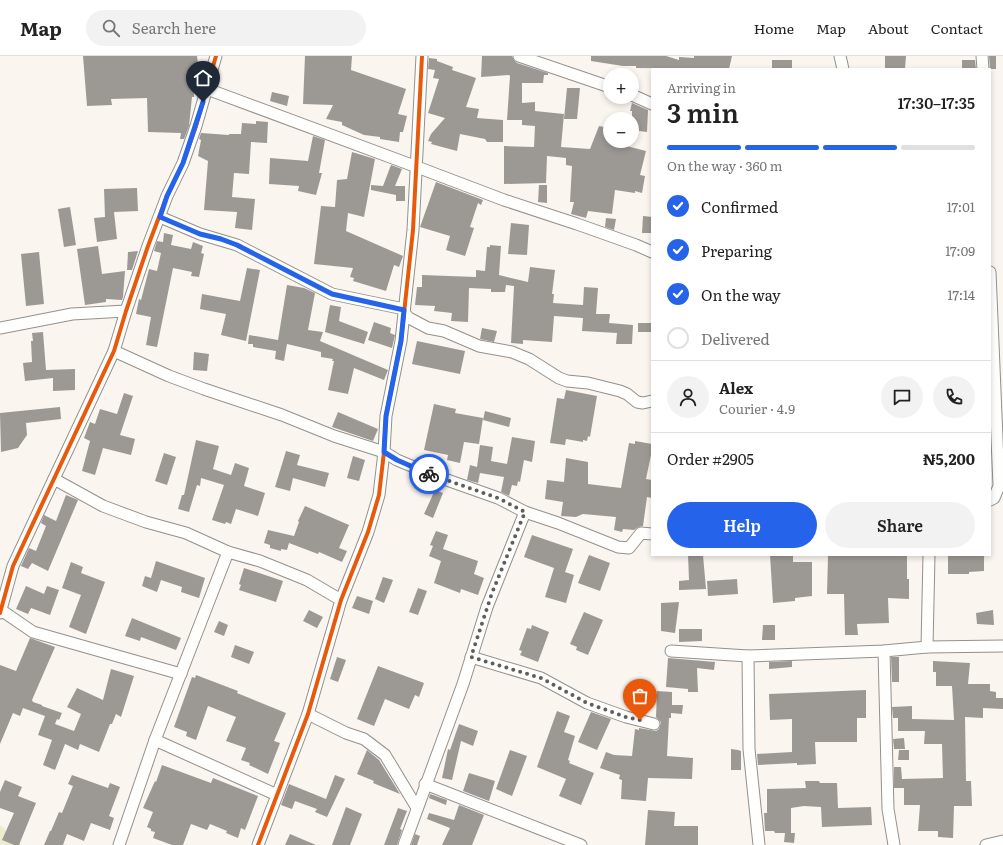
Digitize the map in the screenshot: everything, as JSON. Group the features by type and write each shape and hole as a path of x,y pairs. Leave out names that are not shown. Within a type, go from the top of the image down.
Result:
{"street":[{"path":"181,674 38,634 0,612 13,566 114,351 148,246 167,196 183,163 216,56"},
{"path":"258,845 308,714 341,600 368,532 379,495 386,416 401,341 413,230 422,56"},
{"path":"519,56 603,85"},
{"path":"840,56 843,68"},
{"path":"982,56 983,68"},
{"path":"207,89 504,200 577,224 651,252"},
{"path":"639,98 651,104"},
{"path":"160,217 200,234 237,245 332,294 404,311 409,318 428,328 444,331 479,346 512,352 529,359 558,378 567,381 588,382 620,391 642,403 651,401"},
{"path":"991,288 996,367 999,486 996,499"},
{"path":"0,328 72,314 126,311"},
{"path":"114,351 176,379 282,415 334,436 384,452 397,460 432,475 498,498 525,512 558,523 602,542 624,549 629,548 641,533 651,534"},
{"path":"54,479 103,506 146,522 186,533 228,552 260,561 307,580 341,600"},
{"path":"404,845 425,784 463,684 492,593 525,512"},
{"path":"119,845 155,740 228,552"},
{"path":"927,647 929,556"},
{"path":"670,651 748,656 927,647 1003,646"},
{"path":"884,650 888,809 894,845"},
{"path":"748,656 749,748 759,845"},
{"path":"471,657 541,678 587,703 626,717 654,724"},
{"path":"308,714 346,733 364,739 385,755 417,808"},
{"path":"155,740 277,795"},
{"path":"425,784 581,845"},
{"path":"986,845 1003,841"}],"green space":[{"path":"0,825 22,845 0,845"}],"building":[{"path":"83,56 197,56 198,64 193,64 194,97 192,97 189,126 184,139 180,139 181,133 148,132 147,98 111,99 112,105 87,106"},
{"path":"305,56 352,56 351,70 406,89 398,114 407,116 403,132 400,132 399,142 364,135 342,125 342,122 326,119 333,105 303,104"},
{"path":"482,56 512,56 517,63 548,73 548,75 544,75 543,83 522,83 522,103 535,102 535,111 564,114 561,147 590,149 599,126 603,127 603,148 634,148 646,151 640,175 645,176 642,193 635,191 635,193 615,190 612,214 588,211 586,218 571,214 574,202 570,202 572,166 566,165 566,158 547,156 546,183 504,184 504,146 534,147 535,126 522,125 522,120 507,120 509,75 481,77"},
{"path":"591,56 666,56 679,60 679,57 694,58 694,56 732,56 729,68 636,68 636,66 623,66 591,61"},
{"path":"885,56 906,56 905,68 885,68"},
{"path":"989,56 996,56 996,69 990,68"},
{"path":"429,58 437,59 437,61 453,67 452,70 476,78 466,107 479,109 477,118 503,120 503,142 487,142 485,139 460,134 457,151 431,144 432,142 428,141 431,134 445,118 428,113 439,79 433,78 435,70 428,69"},
{"path":"772,60 792,60 792,68 772,68"},
{"path":"962,60 975,60 976,68 962,68"},
{"path":"567,88 580,88 577,119 564,119"},
{"path":"272,92 289,96 287,106 270,101"},
{"path":"632,104 648,110 647,132 639,131 639,112 630,111"},
{"path":"256,121 268,122 267,143 251,142 249,174 234,173 232,197 255,199 252,230 235,228 237,212 204,210 208,161 198,156 201,140 199,139 201,133 229,135 241,134 242,123 256,124"},
{"path":"313,136 325,140 319,173 322,173 316,195 298,191 299,186 269,184 270,158 308,161"},
{"path":"352,152 375,159 364,217 348,213 346,231 403,256 399,267 394,265 386,291 353,281 354,278 350,277 353,268 314,264 321,206 335,207 337,180 347,179"},
{"path":"391,165 402,169 395,186 405,186 405,201 396,201 396,195 371,190 371,185 383,186"},
{"path":"436,182 483,200 481,205 478,203 470,227 474,228 465,256 446,250 450,236 420,227"},
{"path":"539,185 547,185 547,203 538,202"},
{"path":"137,188 138,211 114,212 117,239 97,242 94,218 105,217 104,189"},
{"path":"70,207 76,245 64,247 58,209"},
{"path":"643,216 651,217 651,233 642,233"},
{"path":"606,218 616,219 614,230 605,227"},
{"path":"511,223 529,225 527,255 508,254"},
{"path":"164,233 173,235 171,245 191,249 193,242 203,246 201,253 204,254 199,277 191,276 192,272 173,268 157,347 146,345 151,317 136,314 139,299 141,300 149,269 157,271 161,253 154,251 157,241 163,242"},
{"path":"490,245 501,246 499,275 528,282 530,267 555,270 552,294 554,294 553,303 583,305 584,287 598,288 596,314 610,314 609,323 633,325 632,344 616,344 617,333 582,331 583,318 554,316 552,342 523,340 523,344 511,343 514,286 506,285 505,292 491,292 491,289 469,288 468,322 451,321 452,313 434,311 435,306 415,305 417,287 422,287 422,275 476,277 476,270 485,271 487,247 490,247"},
{"path":"98,246 102,274 125,271 123,297 122,300 106,299 106,302 85,305 77,249"},
{"path":"138,251 132,270 127,270 128,252"},
{"path":"39,252 44,304 26,306 21,254"},
{"path":"247,268 260,270 246,341 221,335 226,314 200,309 202,294 240,301"},
{"path":"287,285 304,288 315,293 308,330 323,332 320,341 388,370 384,380 354,368 348,394 328,390 334,361 332,361 333,359 321,357 321,352 287,344 284,361 275,359 276,351 253,347 253,344 248,344 249,335 278,340"},
{"path":"330,305 341,307 339,321 368,332 364,344 325,332"},
{"path":"374,322 391,328 390,333 395,335 392,348 368,340"},
{"path":"638,323 651,323 651,332 638,332"},
{"path":"482,328 497,331 494,342 480,339"},
{"path":"43,332 46,370 75,369 75,390 53,391 53,378 25,381 23,363 32,362 32,333"},
{"path":"417,341 465,351 460,374 412,364"},
{"path":"194,352 209,354 207,371 193,370"},
{"path":"566,390 597,396 590,437 588,436 587,441 583,440 583,442 566,439 565,445 550,443 557,398 564,399"},
{"path":"124,393 133,396 120,435 135,439 131,455 103,448 95,475 82,471 90,441 84,438 90,422 95,424 100,409 117,414"},
{"path":"434,404 456,409 455,413 483,418 479,444 464,442 460,463 447,460 448,455 424,450"},
{"path":"60,407 61,419 26,423 27,435 18,448 1,452 0,413"},
{"path":"485,411 511,418 509,427 483,420"},
{"path":"338,412 378,429 373,441 332,427"},
{"path":"512,437 535,441 532,462 524,460 520,482 518,481 517,486 512,485 509,496 501,492 504,477 480,473 478,483 467,480 470,465 477,467 480,445 493,447 491,461 507,464"},
{"path":"196,440 219,446 213,469 231,475 235,463 249,468 244,486 265,493 258,516 236,509 231,524 226,522 225,524 212,520 224,485 201,478 200,486 197,485 189,512 178,509 182,495 184,495"},
{"path":"635,441 651,444 651,455 646,479 651,480 651,498 647,497 643,526 634,530 623,529 622,532 614,530 616,517 583,514 576,517 561,516 563,502 545,499 547,480 564,482 566,458 588,462 588,484 621,488 629,443 635,444"},
{"path":"286,451 300,455 297,465 329,473 325,487 293,478 290,491 275,487"},
{"path":"164,453 176,457 167,485 155,481"},
{"path":"353,456 365,460 359,481 347,478"},
{"path":"435,490 443,493 433,518 424,514"},
{"path":"66,495 78,500 48,571 32,563 28,569 21,566 29,548 36,551 46,526 41,523 44,515 56,521"},
{"path":"305,506 349,525 339,548 347,551 342,562 319,552 318,554 289,543 287,550 281,549 281,551 270,548 270,545 264,543 268,530 294,536 299,522 298,521"},
{"path":"436,531 448,535 443,549 478,561 474,574 484,578 478,595 461,589 460,593 434,583 441,561 429,556 433,546 430,545"},
{"path":"532,535 573,549 565,572 574,575 566,603 545,597 554,568 524,557"},
{"path":"589,555 610,563 600,591 578,583"},
{"path":"688,556 703,556 706,589 679,590 679,581 689,580"},
{"path":"770,556 793,556 793,562 812,562 812,596 795,598 795,601 773,603"},
{"path":"828,556 907,556 909,599 888,598 889,623 857,624 858,635 845,635 844,594 827,594"},
{"path":"948,556 984,556 984,571 969,572 969,574 948,574"},
{"path":"156,561 205,578 199,598 181,592 182,587 161,580 157,592 142,586 145,576 151,578"},
{"path":"71,562 83,567 81,573 105,582 86,634 69,627 81,595 62,588"},
{"path":"244,568 283,581 276,602 239,590 241,585 239,584"},
{"path":"383,577 393,580 384,603 375,599"},
{"path":"737,579 738,594 708,596 707,581"},
{"path":"26,586 44,594 47,586 59,590 50,615 31,608 28,614 16,609"},
{"path":"418,588 427,591 418,615 409,612"},
{"path":"357,596 373,601 369,614 352,608"},
{"path":"679,602 675,633 661,631 661,603"},
{"path":"309,610 323,617 317,628 303,621"},
{"path":"993,610 994,625 977,624 976,613"},
{"path":"584,612 603,620 588,655 576,650 577,647 570,644"},
{"path":"132,618 181,638 176,650 141,637 140,641 125,636"},
{"path":"219,621 228,625 224,636 214,632"},
{"path":"532,625 549,632 538,662 520,655 522,651 519,650 527,628 531,629"},
{"path":"763,625 775,625 775,640 762,640"},
{"path":"679,629 702,629 702,641 679,642"},
{"path":"30,638 55,647 32,700 33,702 42,706 62,713 59,720 57,719 55,724 74,731 81,714 67,707 77,688 103,700 111,669 134,676 121,717 116,714 112,724 110,724 99,752 80,744 78,750 65,744 55,770 43,765 52,740 38,735 45,716 23,708 20,716 13,713 0,744 0,665 16,671"},
{"path":"235,645 254,652 249,664 231,657"},
{"path":"337,657 346,660 338,682 330,679"},
{"path":"891,657 899,657 899,682 892,682"},
{"path":"668,658 715,662 714,670 697,668 698,692 688,692 688,689 666,687"},
{"path":"792,661 792,667 769,669 769,662"},
{"path":"933,661 970,663 968,684 990,684 990,691 996,692 996,698 1003,698 1003,709 983,708 983,718 965,717 966,781 971,781 972,806 954,806 953,838 938,837 938,831 918,831 920,805 904,805 904,788 894,788 894,767 901,767 902,779 943,778 942,744 924,744 925,731 898,731 898,718 893,718 892,707 912,706 912,719 954,720 952,686 936,686 936,672 933,672"},
{"path":"378,666 424,683 419,697 415,695 409,709 385,699 374,726 357,719"},
{"path":"196,675 238,691 237,693 286,713 274,741 280,743 268,774 249,765 250,763 241,760 246,748 226,741 236,717 208,706 196,740 186,736 187,732 174,727 192,677 195,678"},
{"path":"866,690 866,718 857,718 857,742 815,742 816,764 797,765 797,763 758,765 757,754 792,752 792,719 770,720 769,694"},
{"path":"657,691 672,692 672,705 683,705 682,714 671,713 671,718 669,718 667,756 693,758 692,779 648,778 646,801 621,799 622,780 619,779 620,775 600,768 606,752 614,755 632,756 635,729 639,730 639,728 656,731 659,729 661,722 656,717"},
{"path":"557,711 570,716 564,732 575,736 568,760 570,761 569,763 594,773 581,805 559,796 566,779 537,767"},
{"path":"591,712 611,719 597,750 578,742"},
{"path":"459,724 478,731 473,746 461,741 452,780 442,778 448,749 450,750"},
{"path":"904,738 905,749 894,749 893,739"},
{"path":"731,749 741,751 741,770 731,770"},
{"path":"367,750 379,760 400,794 373,783 374,781 357,774"},
{"path":"510,750 527,756 512,796 496,789"},
{"path":"899,750 909,750 909,760 898,760"},
{"path":"162,765 211,783 213,778 258,796 245,830 241,828 238,838 226,833 227,831 210,824 207,830 191,824 183,845 172,845 153,838 155,832 151,831 151,829 147,827 153,812 143,808 155,781 156,782"},
{"path":"469,773 495,781 489,801 463,791"},
{"path":"72,775 108,788 110,783 120,787 109,816 114,818 110,830 91,823 84,841 67,834 63,845 44,845 59,812 62,813 73,786 68,784"},
{"path":"335,775 345,779 327,817 315,812 317,809 295,801 292,809 281,805 289,784 326,799"},
{"path":"5,780 22,787 18,796 36,803 19,845 14,845 2,840 14,813 0,808 0,792"},
{"path":"805,781 837,783 838,808 871,807 872,825 822,827 821,807 804,806 791,808 791,833 795,833 794,843 784,842 785,833 765,831 764,813 767,813 767,789 806,788"},
{"path":"430,794 447,800 446,805 429,798"},
{"path":"459,805 484,815 472,845 442,845 450,828 427,819 429,813 454,820"},
{"path":"346,807 362,814 350,845 332,845"},
{"path":"398,808 407,811 400,829 402,830 397,845 384,845"},
{"path":"648,810 675,812 674,826 698,826 698,845 645,845"},
{"path":"290,834 316,845 285,845"},
{"path":"415,834 420,836 417,845 411,845"}],"cycle path":[{"path":"0,613 13,566 114,351 148,246 167,196 183,163 196,126 216,56"},
{"path":"258,845 308,714 341,600 368,532 379,495 386,416 401,341 413,230 422,56"}],"way so far":[{"path":"429,474 498,498 525,512 502,566 471,657 541,678 587,703 626,717 640,720"}],"route":[{"path":"203,102 183,163 167,196 160,217 200,234 237,245 332,294 404,310 401,341 386,416 384,452 397,460 429,474"}]}
